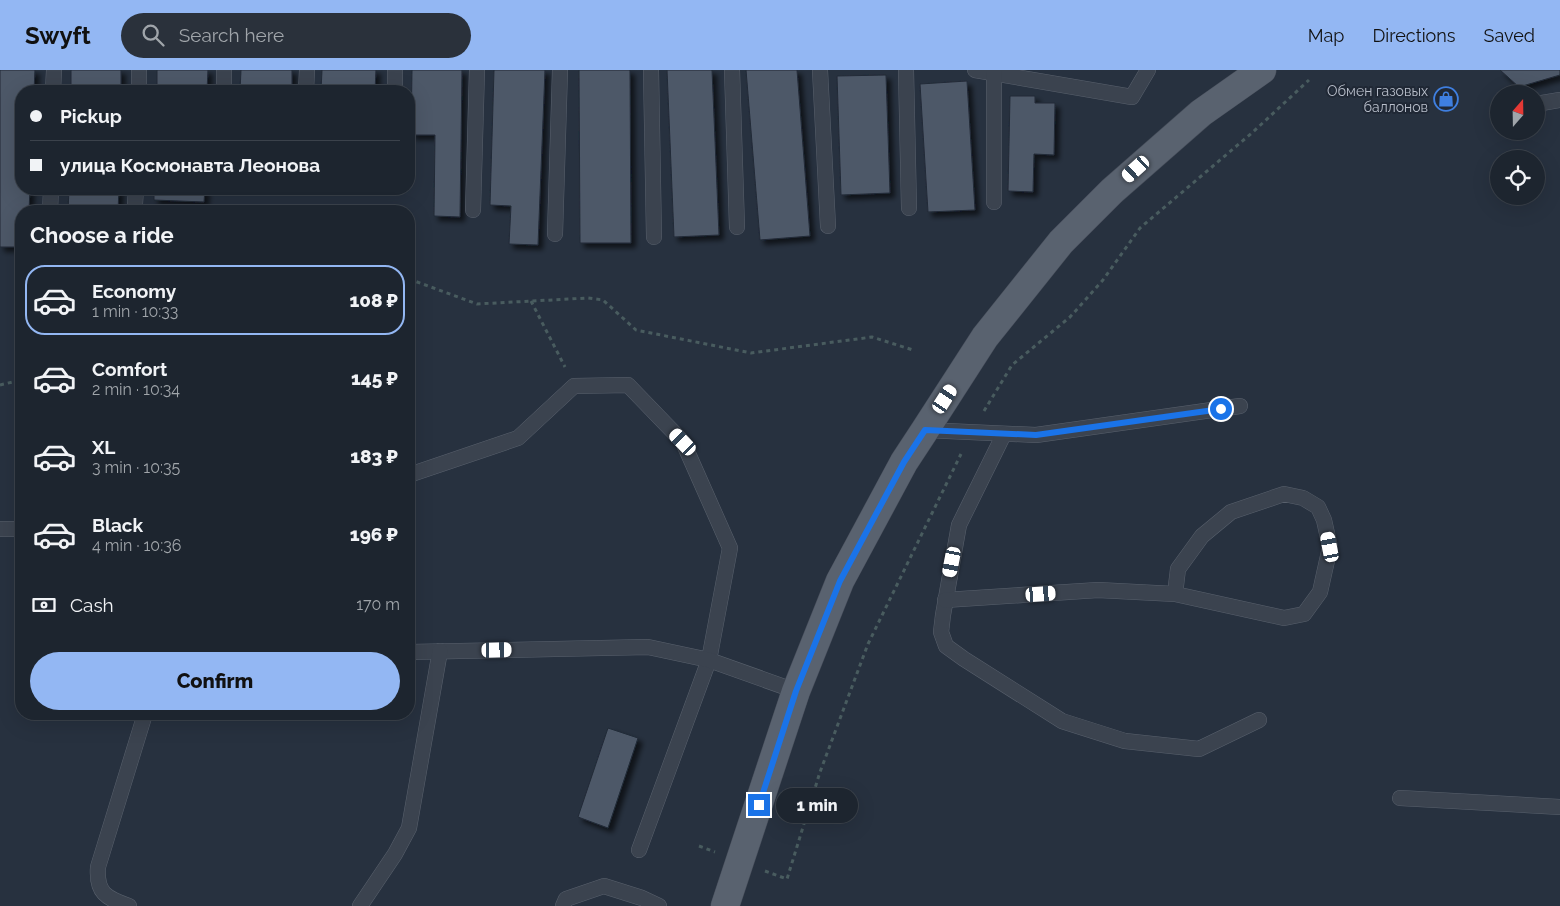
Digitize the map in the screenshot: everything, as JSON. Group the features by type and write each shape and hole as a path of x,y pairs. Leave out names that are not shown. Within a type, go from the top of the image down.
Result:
{"main road":[{"path":"724,906 796,691 840,581 904,462 985,337 1061,242 1112,191 1200,113 1262,70"}],"lane":[{"path":"53,85 54,70"},
{"path":"139,70 139,85"},
{"path":"224,70 224,85"},
{"path":"306,85 307,70"},
{"path":"395,70 395,85"},
{"path":"473,210 477,70"},
{"path":"555,234 560,70"},
{"path":"652,70 654,237"},
{"path":"732,70 737,227"},
{"path":"820,70 828,226"},
{"path":"906,70 909,208"},
{"path":"975,70 1132,97 1148,70"},
{"path":"994,73 994,202"},
{"path":"1545,102 1560,100"},
{"path":"135,204 136,195"},
{"path":"415,474 518,438 574,386 628,385 683,442 730,548 709,660 639,850"},
{"path":"925,430 1036,435 1240,406"},
{"path":"1004,434 959,525 941,632 946,646 1062,721 1124,741 1200,749 1260,720"},
{"path":"945,600 1098,590 1175,594 1284,618 1304,614 1320,592 1330,547 1324,520 1318,507 1303,498 1284,494 1231,512 1202,536 1178,569 1175,594"},
{"path":"0,529 15,529"},
{"path":"415,652 648,647 709,660 796,691"},
{"path":"360,906 395,854 409,828 440,651"},
{"path":"129,906 117,902 101,892 97,880 98,867 143,720"},
{"path":"1400,798 1560,807"},
{"path":"563,906 566,899 604,886 642,898 659,906"}],"path":[{"path":"415,281 478,304 588,298 603,300 636,330 751,353 872,337 913,350"},
{"path":"532,301 574,386"},
{"path":"0,385 15,381"}],"building":[{"path":"0,70 35,70 34,85 15,85 15,195 30,195 29,205 15,205 15,247 0,247"},
{"path":"71,70 121,70 121,85 71,85"},
{"path":"157,70 208,70 207,85 157,85"},
{"path":"241,70 292,70 292,85 240,85"},
{"path":"322,70 376,70 375,85 321,85"},
{"path":"412,70 462,70 460,217 434,216 435,135 415,135 415,85 412,85"},
{"path":"494,70 545,70 538,245 509,244 511,206 490,205"},
{"path":"579,70 630,70 631,243 580,243"},
{"path":"667,70 712,70 719,235 674,237"},
{"path":"746,70 797,70 810,236 760,240"},
{"path":"1500,70 1560,70 1560,75 1526,85 1517,85"},
{"path":"886,75 890,193 841,195 837,76"},
{"path":"967,81 975,210 928,212 920,84"},
{"path":"1010,96 1035,96 1035,103 1055,103 1054,155 1034,154 1033,192 1008,191"},
{"path":"69,195 119,195 118,205 68,205"},
{"path":"154,195 205,195 204,202 154,200"},
{"path":"608,728 638,738 608,828 578,817"}],"place":[{"name":"Обмен газовых баллонов","path":"1446,99"}],"route":[{"path":"759,805 796,691 840,581 904,462 925,430 1036,435 1221,409"}]}
